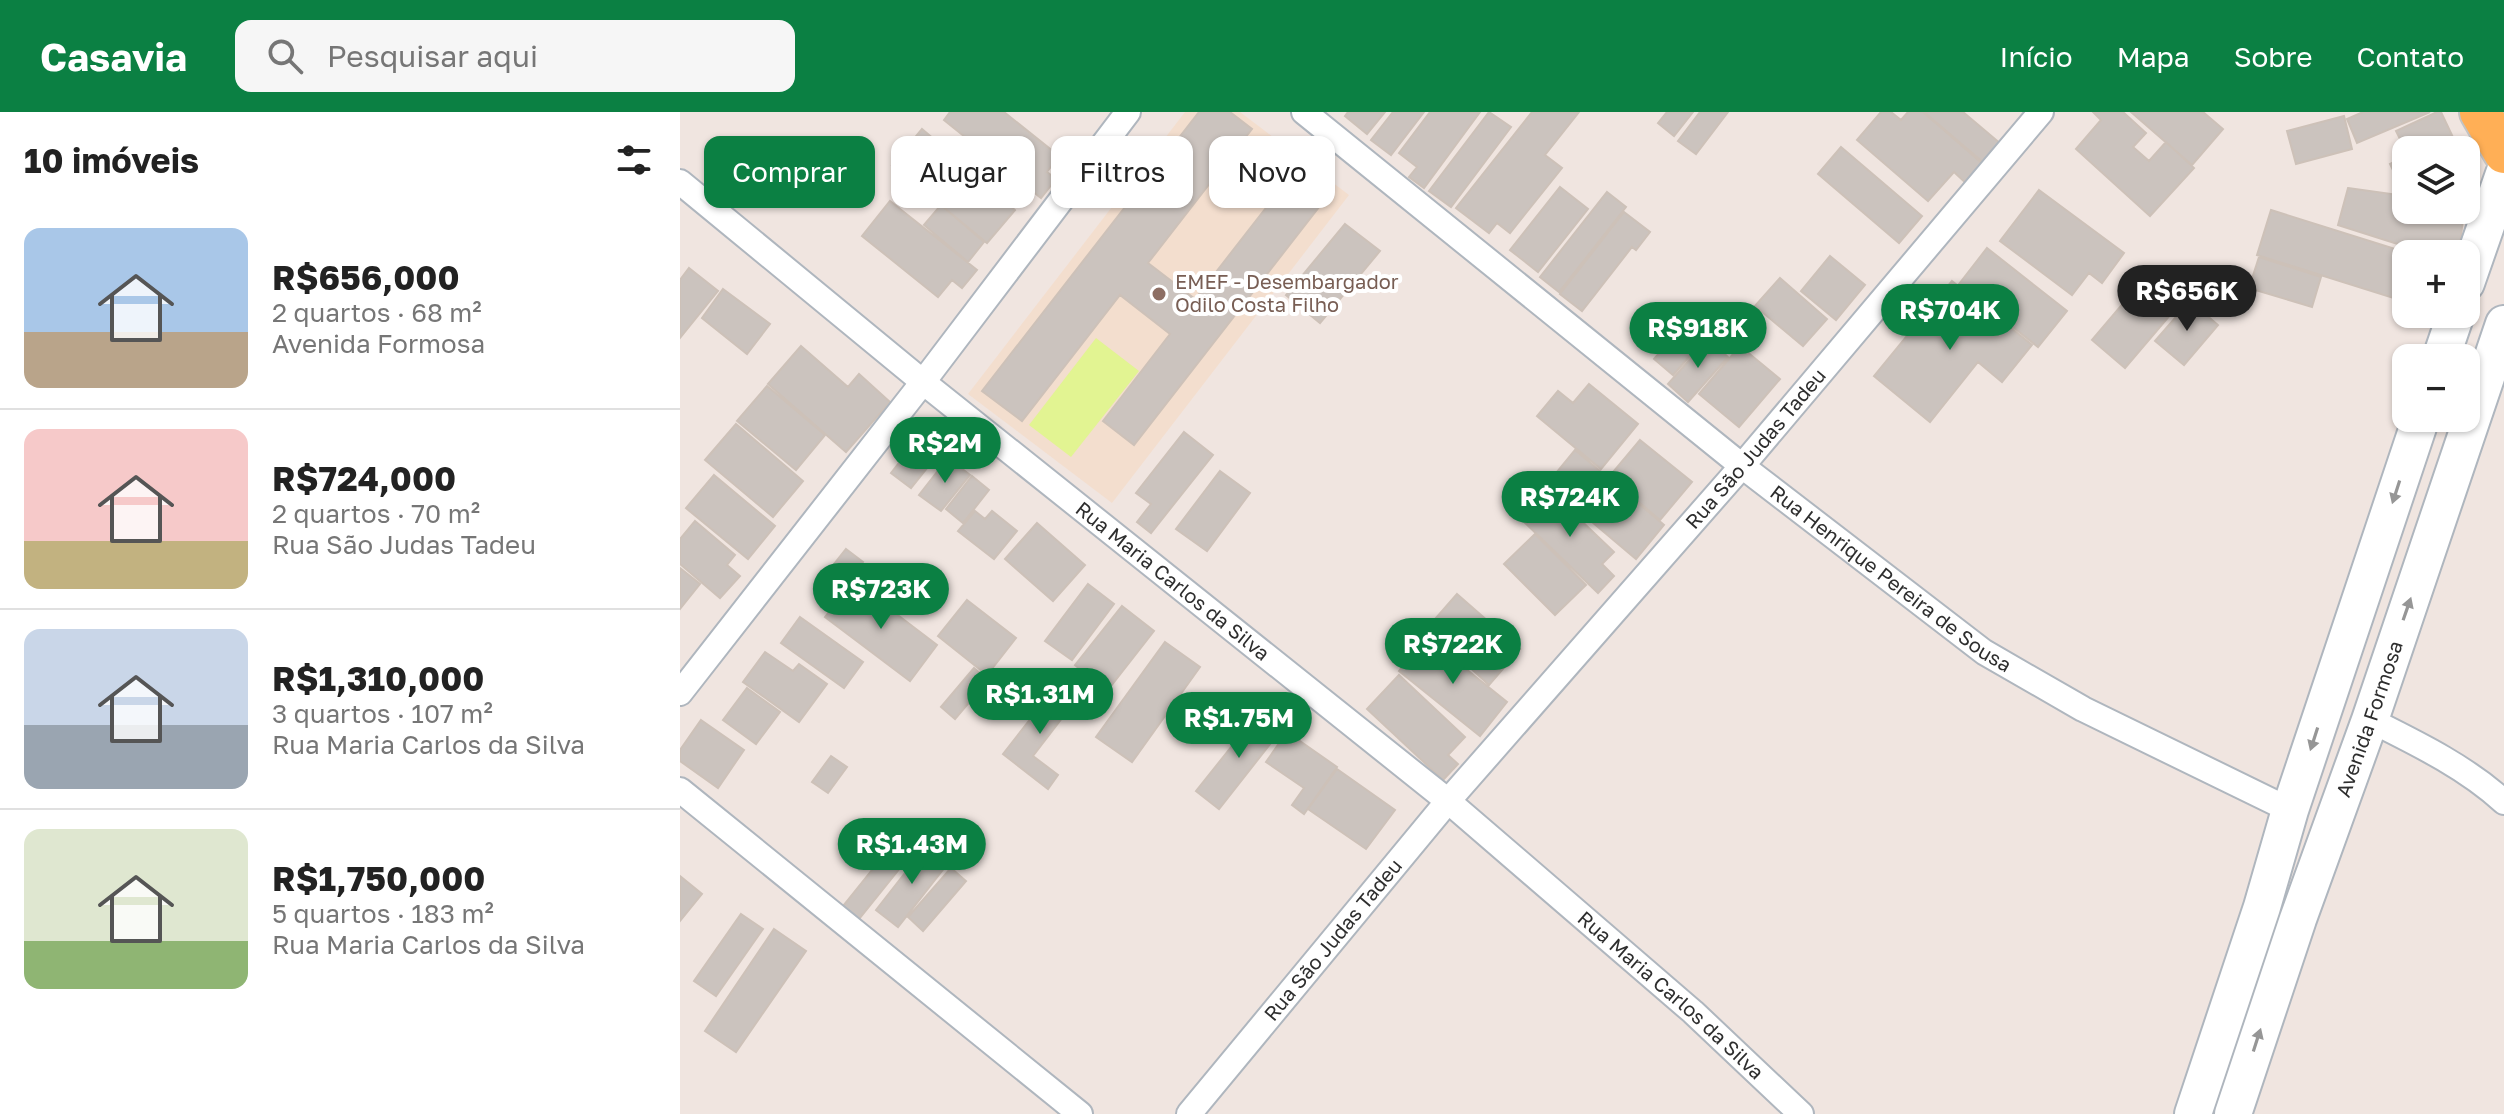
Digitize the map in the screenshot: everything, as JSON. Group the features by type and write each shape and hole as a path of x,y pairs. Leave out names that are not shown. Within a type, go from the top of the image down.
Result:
{"main road":[{"path":"2480,112 2504,153"},
{"path":"2480,243 2504,174"},
{"name":"Avenida Formosa","path":"2233,1114 2504,324"},
{"path":"2193,1114 2262,907 2290,810 2416,432"},
{"path":"2262,907 2298,919"}],"street":[{"path":"680,693 923,382 1128,112"},
{"name":"Rua Henrique Pereira de Sousa","path":"1304,112 1742,466 1984,652 2083,709 2290,810"},
{"name":"Rua São Judas Tadeu","path":"1189,1114 1448,801 1742,466 2026,117"},
{"name":"Rua Maria Carlos da Silva","path":"680,182 923,382 1448,801 1693,1012 1801,1114"},
{"path":"2370,720 2449,762 2504,802"},
{"path":"680,790 1080,1114"}],"shaded area":[{"name":"EMEF - Desembargador Odilo Costa Filho","path":"1185,112 1240,112 1272,136 1209,136 1209,208 1335,208 1335,184 1349,195 1112,503 968,394 1111,208 1193,208 1193,136 1167,136"}],"green space":[{"path":"1096,338 1139,371 1071,457 1029,425"}],"building":[{"path":"950,112 1004,112 1034,136 964,136 944,120"},
{"path":"1199,112 1230,112 1252,129 1247,136 1209,136 1209,184 1193,205 1193,136 1180,136"},
{"path":"1348,112 1385,112 1367,134 1345,116"},
{"path":"1393,112 1424,112 1391,155 1371,140"},
{"path":"1430,112 1480,112 1424,188 1409,177 1417,167 1399,153"},
{"path":"1489,112 1511,127 1451,207 1429,191"},
{"path":"1532,112 1579,112 1545,155 1562,168 1510,233 1497,223 1489,233 1456,208"},
{"path":"1667,112 1693,112 1674,136 1658,123"},
{"path":"1700,112 1728,112 1696,154 1678,141"},
{"path":"1881,112 1891,112 1901,120 1908,112 1923,112 1985,166 1968,185 1954,172 1928,201 1857,140"},
{"path":"1924,112 1963,112 2001,144 1984,163"},
{"path":"2093,112 2123,112 2146,133 2133,147 2149,161 2166,142 2194,168 2150,216 2076,149 2101,120"},
{"path":"2131,112 2203,112 2223,129 2192,165"},
{"path":"2363,112 2430,112 2357,143 2347,119"},
{"path":"2441,112 2452,136 2398,136 2396,131"},
{"path":"2344,116 2352,149 2296,164 2287,131"},
{"path":"922,129 930,136 916,136"},
{"path":"1035,137 1051,150 1051,167 1047,172 1051,175 1051,185 1041,198 1035,193"},
{"path":"1841,147 1922,216 1899,243 1818,174"},
{"path":"1560,187 1588,209 1538,272 1510,250"},
{"path":"2348,188 2392,194 2392,224 2462,224 2461,240 2392,242 2338,225"},
{"path":"2039,190 2124,253 2102,283 2089,273 2072,295 2000,241"},
{"path":"1607,192 1626,207 1559,292 1540,277"},
{"path":"890,201 891,208 899,208 977,270 962,288 952,280 938,297 862,236"},
{"path":"938,208 944,208 984,242 968,262 924,225"},
{"path":"944,208 1013,208 1015,210 987,243"},
{"path":"1124,208 1191,208 1148,263 1195,299 1266,208 1318,208 1134,445 1103,421 1170,334 1120,295 1022,421 982,391"},
{"path":"2271,210 2392,248 2392,298 2257,255"},
{"path":"1624,212 1650,232 1636,250 1632,247 1582,311 1560,294"},
{"path":"1345,224 1380,251 1320,323 1286,295"},
{"path":"1987,248 2067,311 2038,347 1959,284"},
{"path":"1830,256 1865,285 1836,320 1801,291"},
{"path":"2259,257 2321,277 2312,307 2249,288"},
{"path":"689,268 718,291 680,338 680,280"},
{"path":"2149,273 2182,301 2125,368 2092,340"},
{"path":"1780,278 1827,319 1803,346 1755,306"},
{"path":"1952,281 2032,345 2002,382 1978,362 1930,422 1874,376"},
{"path":"723,289 770,324 747,354 702,318"},
{"path":"2190,301 2218,325 2184,365 2155,341"},
{"path":"1693,315 1712,331 1673,375 1654,359"},
{"path":"1708,339 1728,357 1688,402 1668,384"},
{"path":"801,346 848,387 859,374 890,402 846,452 768,384"},
{"path":"1740,346 1780,379 1739,427 1699,394"},
{"path":"1589,384 1638,424 1601,469 1537,416 1558,391 1573,403"},
{"path":"767,386 825,435 796,470 737,421"},
{"path":"736,424 803,481 773,517 705,460"},
{"path":"924,431 944,447 911,488 891,473"},
{"path":"1184,432 1213,455 1151,533 1137,522 1151,504 1136,493"},
{"path":"1640,440 1692,482 1660,520 1609,477"},
{"path":"1575,450 1664,525 1636,559 1547,484"},
{"path":"948,458 970,475 941,511 919,495"},
{"path":"1220,471 1250,493 1207,551 1176,529"},
{"path":"714,475 775,526 748,559 686,508"},
{"path":"972,476 989,490 963,523 946,509"},
{"path":"1548,489 1614,552 1602,564 1614,576 1598,593 1520,518"},
{"path":"975,511 985,519 992,511 1017,531 994,559 958,531"},
{"path":"695,521 735,555 727,565 740,576 720,598 680,564 680,539"},
{"path":"1037,523 1085,565 1053,601 1005,559"},
{"path":"1535,534 1586,585 1555,615 1504,564"},
{"path":"846,549 863,562 852,577 834,564"},
{"path":"680,568 700,584 680,609"},
{"path":"853,581 937,645 910,681 825,617"},
{"path":"1088,584 1114,604 1072,660 1045,641"},
{"path":"1457,594 1520,649 1489,685 1465,663 1468,660 1429,626"},
{"path":"967,600 1016,638 987,675 938,636"},
{"path":"1122,606 1154,631 1107,691 1075,665"},
{"path":"800,617 863,662 844,688 781,643"},
{"path":"1426,637 1507,702 1480,736 1399,671"},
{"path":"1165,642 1200,667 1132,762 1096,737"},
{"path":"765,652 793,671 799,664 827,684 799,722 743,682"},
{"path":"974,668 988,680 955,719 941,707"},
{"path":"1399,675 1465,737 1448,755 1458,764 1443,780 1367,709"},
{"path":"1057,685 1076,700 1033,756 1058,775 1048,789 1003,754"},
{"path":"747,688 780,712 756,744 723,720"},
{"path":"1260,711 1282,729 1219,809 1196,791"},
{"path":"701,720 744,750 718,788 680,761 680,750"},
{"path":"1287,732 1337,767 1304,814 1292,805 1304,788 1266,762"},
{"path":"831,756 847,767 828,793 812,782"},
{"path":"1337,769 1395,810 1366,849 1308,809"},
{"path":"905,829 921,842 859,919 843,906"},
{"path":"927,845 949,862 898,927 876,910"},
{"path":"951,868 966,881 923,931 908,917"},
{"path":"680,876 702,894 680,921"},
{"path":"741,914 763,929 716,996 694,981"},
{"path":"774,929 806,951 736,1052 705,1031"}],"place":[{"name":"EMEF - Desembargador Odilo Costa Filho","path":"1159,294"}]}
